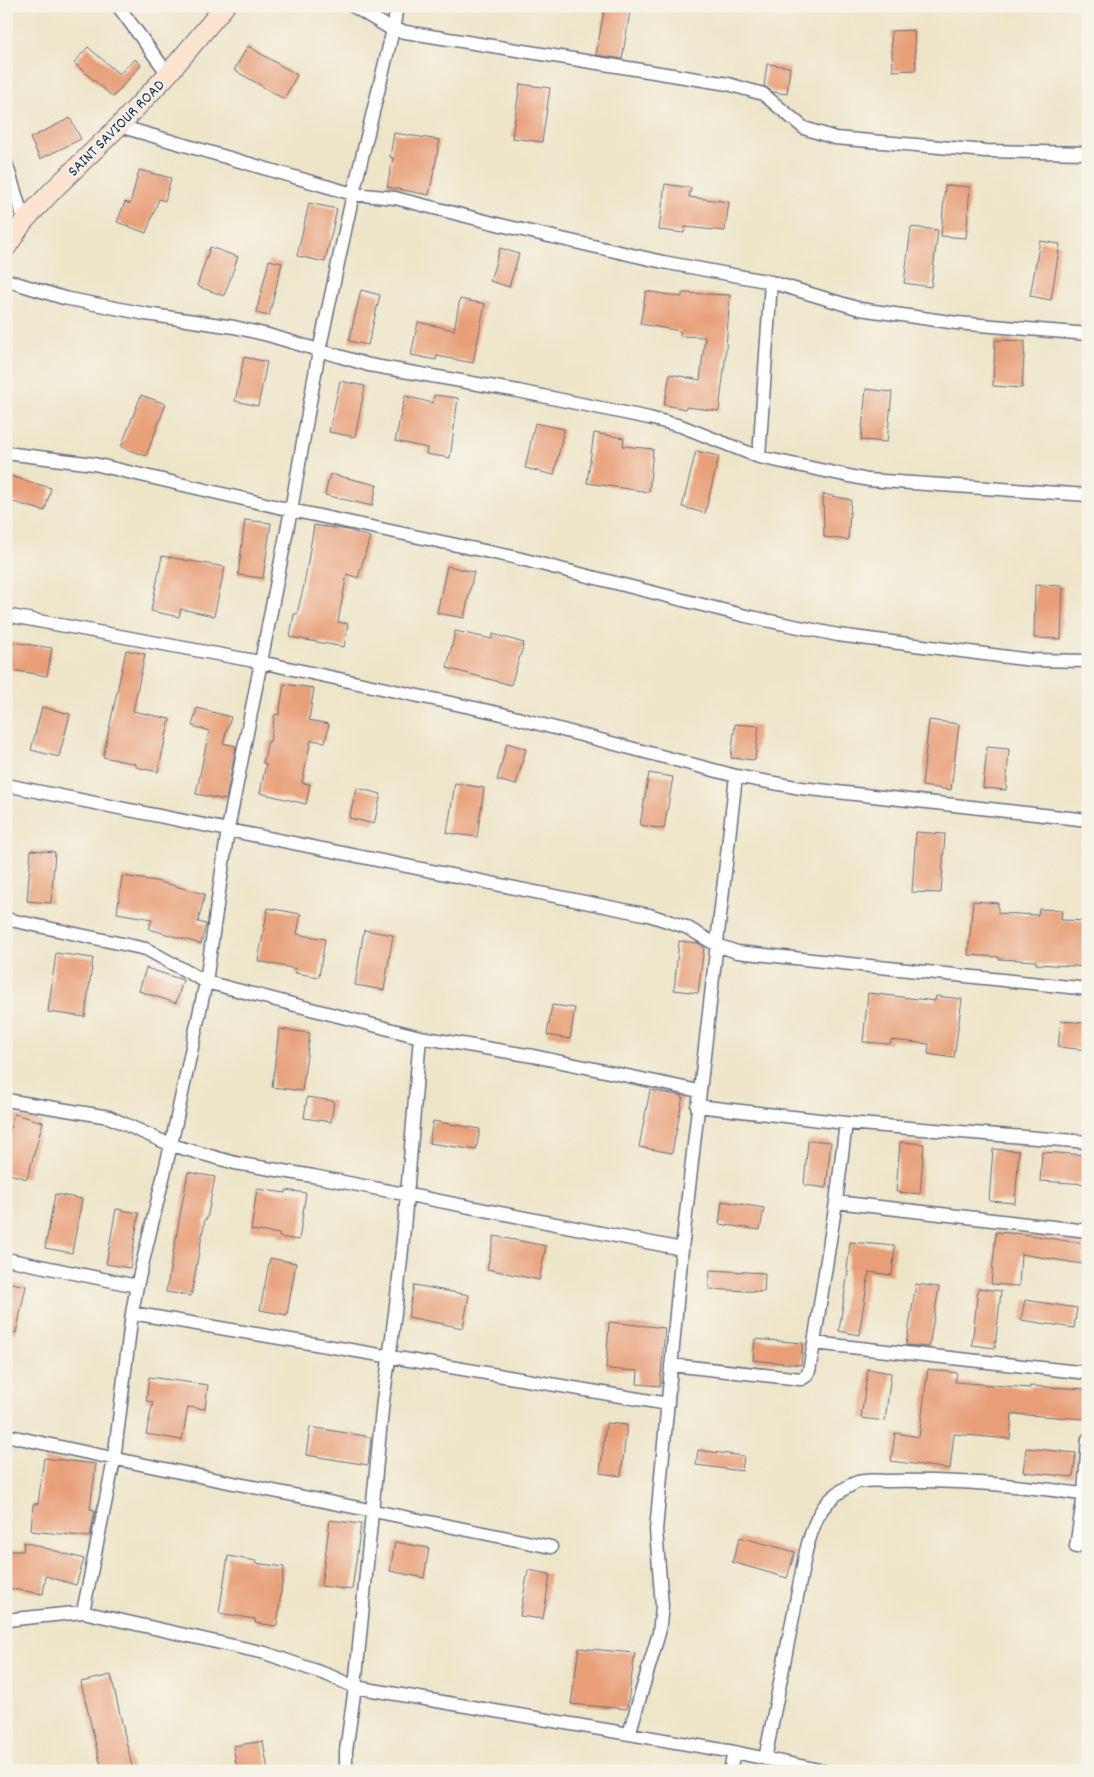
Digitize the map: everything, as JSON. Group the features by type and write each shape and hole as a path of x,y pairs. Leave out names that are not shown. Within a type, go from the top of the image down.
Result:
{"street":[{"path":"118,6 168,74"},
{"name":"SAINT SAVIOUR ROAD","path":"6,248 24,221 52,190 119,126 168,74 225,6"},
{"path":"353,6 393,30 728,84 763,94 804,128 835,138 986,151 1088,153"},
{"path":"83,1612 114,1460 137,1286 171,1145 206,982 228,829 291,510 319,352 353,194 393,30 397,6"},
{"path":"119,126 353,194 395,198 505,226 663,262 771,282 860,310 957,322 1088,334"},
{"path":"6,163 24,221"},
{"path":"6,280 64,298 146,314 234,326 369,365 518,391 657,420 681,426 760,457 868,480 1088,496"},
{"path":"760,457 771,282"},
{"path":"6,452 94,464 291,510 513,557 746,616 838,636 1031,660 1088,661"},
{"path":"6,615 260,662 498,713 736,776 801,788 1088,820"},
{"path":"630,1734 659,1633 662,1606 656,1530 697,1106 736,776"},
{"path":"6,785 649,915 686,927 717,945 737,952 1088,989"},
{"path":"6,919 146,949 206,982 420,1037 533,1056 699,1091"},
{"path":"346,1771 346,1750 355,1687 383,1400 390,1357 407,1195 420,1037"},
{"path":"6,1100 109,1117 171,1145 235,1163 682,1249"},
{"path":"697,1106 846,1123 1088,1142"},
{"path":"671,1365 802,1379 809,1372 836,1202 846,1123"},
{"path":"836,1202 1088,1231"},
{"path":"6,1259 137,1286"},
{"path":"132,1313 668,1404"},
{"path":"814,1343 1088,1373"},
{"path":"6,1436 114,1460 551,1547"},
{"path":"1076,1547 1086,1494 1088,1438"},
{"path":"765,1758 806,1551 813,1525 827,1501 858,1482 924,1480 1004,1485 1086,1494"},
{"path":"6,1620 83,1612 265,1653 328,1675 355,1687 734,1752 824,1771"},
{"path":"730,1771 734,1752"}],"building":[{"path":"605,6 631,6 622,59 596,55"},
{"path":"914,30 916,70 893,71 891,31"},
{"path":"248,46 297,75 284,99 234,70"},
{"path":"88,47 119,74 135,59 141,65 113,97 74,63"},
{"path":"767,64 790,67 787,94 773,92 764,86"},
{"path":"520,84 550,88 542,142 512,138"},
{"path":"70,118 81,139 40,159 30,138"},
{"path":"394,133 440,140 429,195 387,187 393,158 390,157"},
{"path":"139,170 171,178 165,201 159,199 146,233 117,222 125,202 130,204"},
{"path":"665,184 691,188 689,197 729,202 725,231 685,227 684,233 659,230"},
{"path":"945,185 970,187 966,238 941,236"},
{"path":"309,203 337,209 325,262 297,256"},
{"path":"911,227 938,230 931,287 904,283"},
{"path":"1040,241 1060,244 1051,300 1030,296"},
{"path":"210,247 238,257 224,296 197,286"},
{"path":"500,248 519,254 509,287 490,281"},
{"path":"269,260 282,263 269,316 256,313"},
{"path":"361,290 380,295 368,345 349,341"},
{"path":"646,291 682,297 682,293 730,295 719,411 686,407 686,409 664,405 670,374 700,380 705,337 680,336 680,331 640,324"},
{"path":"460,299 485,304 473,363 437,356 436,360 411,355 418,322 454,330"},
{"path":"995,340 1025,341 1022,388 993,386"},
{"path":"244,357 267,362 258,406 235,401"},
{"path":"340,381 365,386 355,437 329,432"},
{"path":"866,389 892,392 887,442 861,440"},
{"path":"141,395 166,404 146,456 121,447"},
{"path":"434,395 458,398 450,458 426,454 427,448 395,441 405,396 433,403"},
{"path":"535,423 564,429 554,475 525,468"},
{"path":"594,433 624,438 623,446 653,449 649,492 587,483"},
{"path":"696,451 719,456 705,513 682,507"},
{"path":"330,474 377,485 372,506 325,495"},
{"path":"10,476 51,488 45,511 6,500 6,487"},
{"path":"823,494 851,500 848,540 824,537"},
{"path":"245,520 271,523 263,578 238,575"},
{"path":"314,525 348,530 370,537 358,578 347,574 338,622 348,624 344,647 290,637 294,614 297,614 304,585"},
{"path":"162,556 225,567 214,616 181,609 179,617 151,611"},
{"path":"447,566 474,572 464,618 437,613"},
{"path":"1035,585 1063,586 1061,639 1034,638"},
{"path":"455,631 492,639 493,634 524,643 511,685 447,668"},
{"path":"6,641 52,648 47,676 6,669"},
{"path":"126,650 145,654 133,711 170,719 158,772 136,767 136,764 103,757"},
{"path":"284,684 314,688 309,720 329,724 325,742 311,740 302,783 310,784 306,804 260,793 266,764 263,763 268,741 270,742 275,714 279,715"},
{"path":"42,707 70,714 59,757 31,750"},
{"path":"197,708 231,717 223,743 236,746 226,800 196,794 209,731 192,726"},
{"path":"929,720 959,724 951,790 922,786"},
{"path":"735,724 759,726 755,760 731,758"},
{"path":"507,743 526,749 516,785 497,780"},
{"path":"987,747 1009,749 1006,790 983,788"},
{"path":"649,773 673,777 664,829 640,825"},
{"path":"455,783 484,788 477,837 447,833"},
{"path":"357,788 381,794 374,824 349,818"},
{"path":"916,832 945,834 941,893 912,892"},
{"path":"31,850 55,852 51,903 27,901"},
{"path":"122,876 156,881 205,894 198,922 206,924 201,944 149,929 152,919 117,913"},
{"path":"973,901 998,903 998,913 1038,915 1039,909 1062,910 1061,920 1088,921 1088,967 1036,964 1036,961 968,955"},
{"path":"268,908 301,914 297,934 325,939 319,977 295,973 296,969 258,961"},
{"path":"364,930 393,935 384,990 355,985"},
{"path":"679,941 698,943 704,947 698,993 674,990"},
{"path":"56,953 93,958 85,1017 48,1012"},
{"path":"146,968 183,980 176,1003 139,991"},
{"path":"868,993 935,1001 936,996 962,999 954,1058 928,1054 929,1044 891,1040 890,1044 863,1042"},
{"path":"552,1005 575,1008 570,1039 547,1035"},
{"path":"1061,1021 1088,1023 1088,1050 1058,1047"},
{"path":"279,1029 310,1033 302,1091 272,1087"},
{"path":"650,1090 683,1096 672,1153 639,1147"},
{"path":"307,1097 334,1101 331,1122 304,1118"},
{"path":"14,1114 43,1122 27,1179 6,1173 6,1145"},
{"path":"433,1121 480,1129 476,1150 429,1143"},
{"path":"808,1140 831,1142 826,1188 804,1185"},
{"path":"900,1142 924,1144 920,1194 896,1192"},
{"path":"993,1149 1019,1151 1015,1203 989,1201"},
{"path":"1042,1152 1088,1155 1088,1184 1040,1181"},
{"path":"188,1172 215,1177 191,1296 166,1292"},
{"path":"257,1189 286,1193 286,1190 306,1193 299,1240 279,1237 280,1234 251,1230"},
{"path":"55,1194 82,1199 72,1253 45,1248"},
{"path":"722,1201 764,1208 760,1230 719,1224"},
{"path":"116,1209 139,1213 130,1268 106,1264"},
{"path":"996,1232 1024,1234 1085,1244 1082,1264 1021,1254 1019,1286 991,1284"},
{"path":"494,1236 546,1246 539,1280 487,1269"},
{"path":"850,1242 895,1246 892,1275 869,1272 859,1335 839,1331 848,1271"},
{"path":"270,1258 296,1263 287,1315 260,1310"},
{"path":"710,1270 765,1273 764,1292 709,1289"},
{"path":"6,1282 26,1286 16,1333 6,1331"},
{"path":"916,1284 939,1287 929,1347 906,1345"},
{"path":"414,1285 469,1295 463,1328 408,1317"},
{"path":"978,1288 1001,1291 995,1348 972,1345"},
{"path":"1025,1300 1077,1308 1074,1328 1021,1320"},
{"path":"609,1322 665,1328 660,1386 637,1384 638,1371 606,1369"},
{"path":"755,1339 803,1343 801,1365 753,1360"},
{"path":"868,1369 891,1373 885,1421 861,1418"},
{"path":"928,1369 957,1373 955,1382 1030,1388 1030,1386 1088,1389 1086,1419 1012,1414 1010,1439 954,1434 950,1469 891,1461 895,1433 919,1437"},
{"path":"149,1377 208,1385 205,1409 188,1407 182,1440 146,1434 153,1402 146,1401"},
{"path":"606,1423 627,1425 621,1476 600,1473"},
{"path":"310,1427 371,1437 368,1465 306,1455"},
{"path":"1026,1448 1076,1453 1073,1477 1023,1472"},
{"path":"698,1450 744,1456 742,1471 696,1465"},
{"path":"44,1458 96,1464 90,1509 95,1510 90,1537 31,1531 33,1504 38,1504"},
{"path":"330,1520 361,1524 352,1590 321,1586"},
{"path":"740,1537 795,1552 787,1578 732,1562"},
{"path":"24,1542 84,1559 76,1585 46,1576 43,1594 6,1588 6,1551 23,1551"},
{"path":"395,1542 429,1548 424,1578 390,1571"},
{"path":"228,1556 256,1561 255,1563 284,1567 277,1626 255,1623 255,1619 219,1613"},
{"path":"528,1570 550,1574 543,1619 520,1616"},
{"path":"579,1648 635,1653 627,1709 571,1704"},
{"path":"111,1675 133,1771 102,1771 81,1682"},
{"path":"263,1741 268,1771 237,1771 233,1746"}]}
